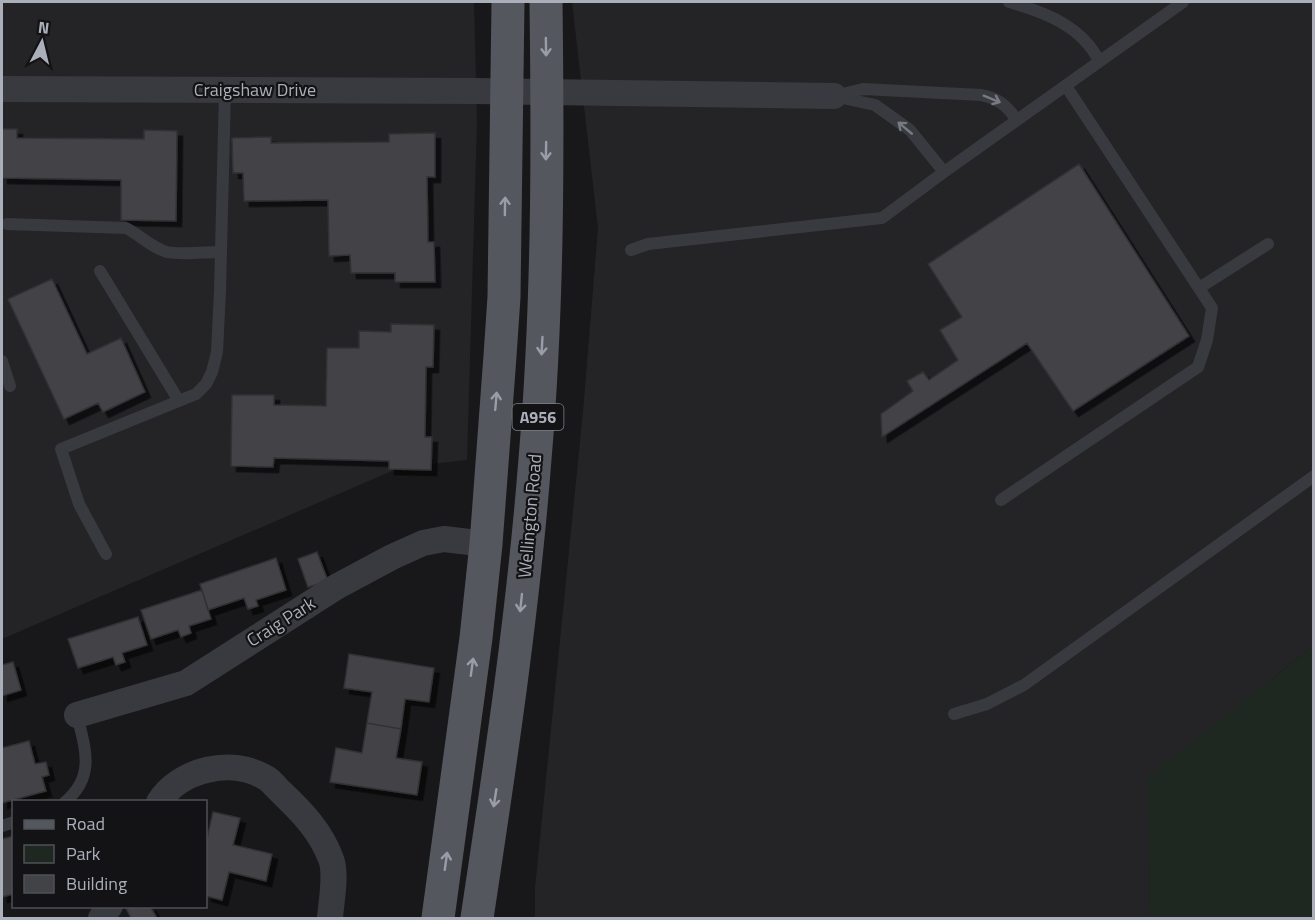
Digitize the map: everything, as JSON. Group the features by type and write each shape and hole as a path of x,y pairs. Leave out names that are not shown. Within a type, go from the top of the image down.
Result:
{"main road":[{"name":"A956","path":"438,918 476,638 486,543 504,297 508,2"},
{"name":"Wellington Road","path":"477,918 514,668 536,458 544,306 546,2"}],"street":[{"name":"Craigshaw Drive","path":"2,89 508,91 834,96"},
{"name":"Craig Park","path":"77,715 186,683 336,587 423,543 444,539 486,543"},
{"path":"160,800 182,779 202,770 222,767 245,770 265,778 305,814 320,836 332,861 330,918"}],"lane":[{"path":"1009,2 1036,10 1068,26 1093,48 1099,61"},
{"path":"631,250 648,244 882,218 1183,2"},
{"path":"1001,500 1198,367 1207,340 1212,308 1066,86"},
{"path":"834,96 863,89 981,95 994,97 1007,107 1017,120"},
{"path":"106,554 79,504 61,449 196,394 206,384 212,372 217,352 225,90"},
{"path":"834,96 875,105 910,130 944,172"},
{"path":"7,224 126,228 149,244 168,252 221,252"},
{"path":"1199,288 1268,244"},
{"path":"100,272 179,401"},
{"path":"2,361 10,386"},
{"path":"954,714 987,704 1024,685 1314,477"},
{"path":"66,800 80,785 88,757 77,715"}],"shaded area":[{"path":"2,2 474,2 477,121 467,460 399,468 2,639"},
{"path":"572,2 1313,2 1313,646 1149,777 1150,918 535,918 535,888 583,412 598,228"}],"green space":[{"path":"1313,646 1313,918 1150,918 1148,777"}],"building":[{"path":"2,129 17,129 17,138 144,139 144,130 177,131 176,221 121,220 121,180 2,178"},
{"path":"435,133 435,177 427,177 428,242 434,242 435,282 395,282 395,273 351,273 350,255 329,256 328,200 244,201 243,173 233,173 232,138 271,137 271,143 389,142 389,134"},
{"path":"1079,164 1189,336 1073,411 1027,343 882,437 881,414 913,391 907,381 923,372 929,380 958,360 940,330 962,317 928,264"},
{"path":"52,279 87,354 121,338 145,392 103,412 98,403 64,419 8,299"},
{"path":"391,324 434,325 433,367 426,367 425,437 432,437 431,470 389,469 389,461 274,458 273,467 231,466 232,395 274,395 274,405 326,406 327,348 359,348 359,331 391,332"},
{"path":"317,552 328,581 308,587 298,559"},
{"path":"276,558 286,590 256,600 258,606 248,609 244,598 208,610 200,584"},
{"path":"202,590 211,619 189,626 191,633 181,637 178,630 151,639 141,610"},
{"path":"138,617 147,645 122,653 125,662 116,665 113,657 78,668 68,639"},
{"path":"349,654 434,668 429,702 405,699 401,729 367,723 372,692 344,688"},
{"path":"13,662 21,690 2,696 2,665"},
{"path":"367,723 401,729 396,758 422,762 417,795 330,782 336,748 362,753"},
{"path":"29,741 35,764 46,762 49,775 42,777 46,791 2,803 2,748"},
{"path":"213,812 240,818 233,845 272,854 266,881 229,872 222,900 207,896 207,839"},
{"path":"12,836 12,894 2,897 2,839"},
{"path":"126,908 151,908 157,918 131,918"}]}
